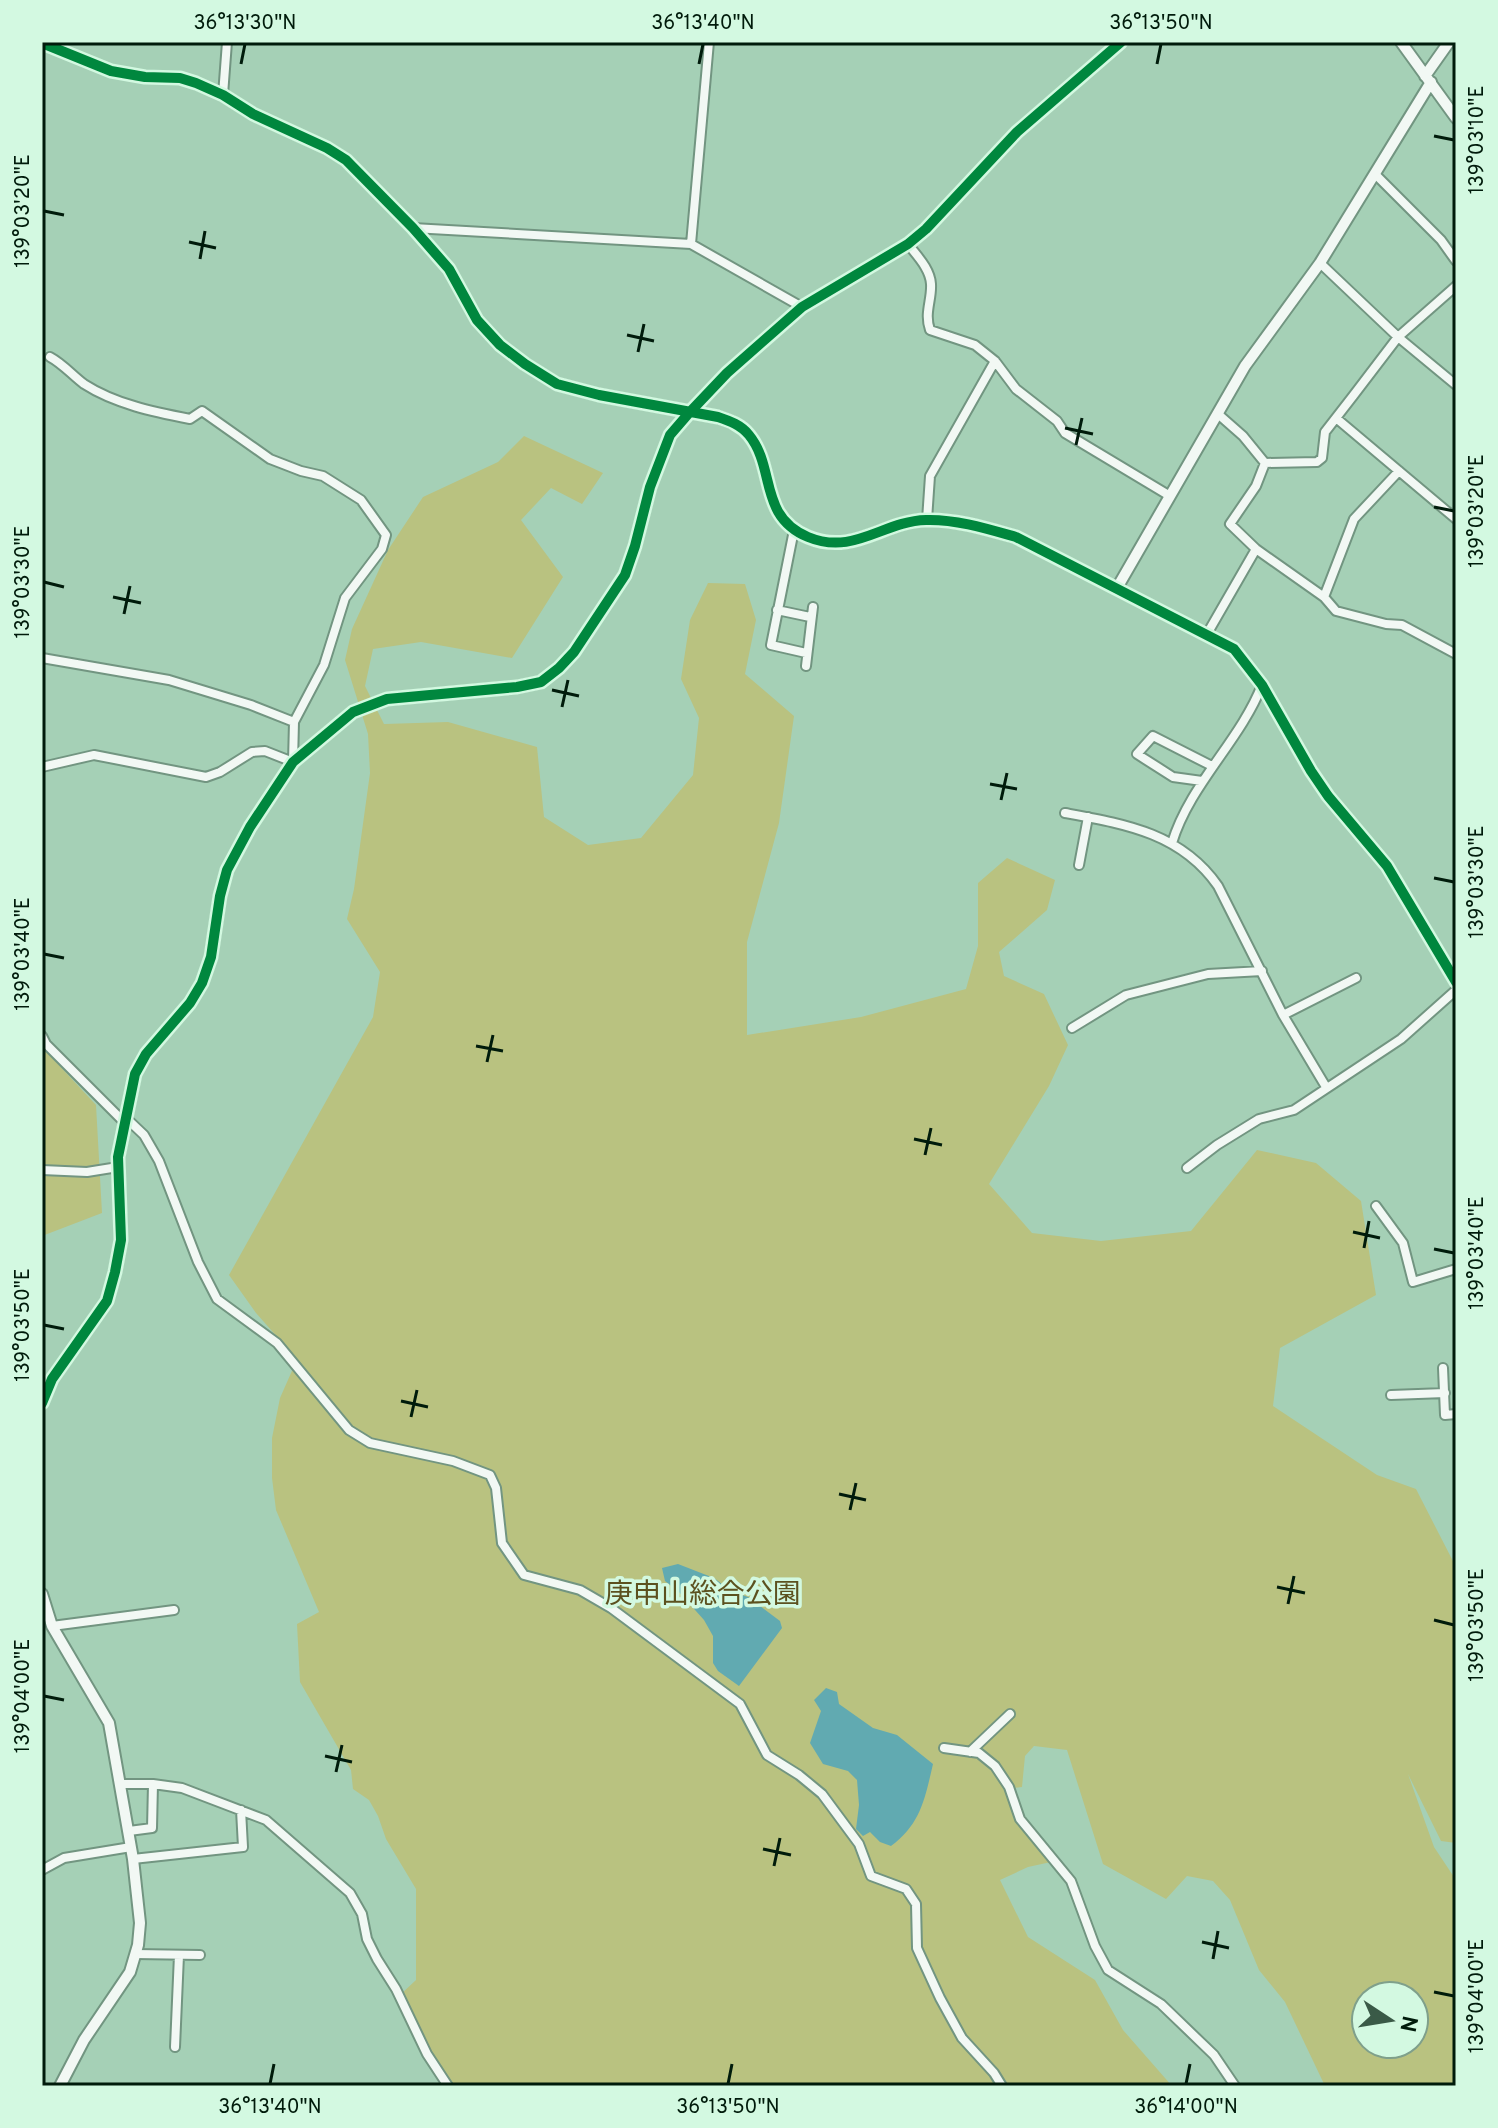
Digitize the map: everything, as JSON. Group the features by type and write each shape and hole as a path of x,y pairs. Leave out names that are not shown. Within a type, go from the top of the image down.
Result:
{"street":[{"path":"223,95 227,42"},
{"path":"691,244 709,42"},
{"path":"42,1403 52,1379 107,1301 121,1240 118,1167 124,1120 135,1074 146,1054 190,1003 202,983 211,957 227,870 250,827 293,762 353,712 387,699 517,687 541,682 559,668 574,652 625,575 650,487 670,435 689,413 727,373 802,307 908,244 926,229 1017,132 1121,42"},
{"path":"1401,42 1456,118"},
{"path":"1117,588 1245,366 1320,263 1375,174 1449,42"},
{"path":"42,43 111,71 145,77 180,78 223,95 253,114 346,160 449,269 477,320 500,345 557,384 736,423 750,436 781,519 811,539 854,542 896,525 927,520 988,528 1016,537 1234,649 1262,685 1311,771 1387,866 1456,982"},
{"path":"1375,174 1441,240 1456,261"},
{"path":"413,228 691,244 802,307"},
{"path":"908,244 929,276 931,285 926,314 930,330 975,345 995,361 1016,389 1057,421 1065,433 1170,496"},
{"path":"1320,263 1398,337 1456,385"},
{"path":"1265,463 1317,462 1322,458 1325,432 1398,337 1456,286"},
{"path":"50,357 83,383 117,400 190,419 202,411 270,459 323,476 361,500 386,535 382,549 345,598 324,665 294,722 293,762"},
{"path":"927,520 930,476 995,361"},
{"path":"1218,414 1243,436 1265,463"},
{"path":"1336,418 1456,519"},
{"path":"1265,463 1256,486 1230,524 1256,549 1324,597 1336,611 1402,625 1456,653"},
{"path":"1324,597 1354,519 1399,471"},
{"path":"794,530 771,645 806,653"},
{"path":"1207,634 1256,549"},
{"path":"777,610 811,612 806,666"},
{"path":"42,658 169,680 251,705 294,722"},
{"path":"1172,843 1176,829 1202,781 1255,702 1262,685"},
{"path":"1202,781 1173,777 1137,754 1153,736 1212,766"},
{"path":"42,767 94,755 206,777 229,768 252,752 265,751 293,762"},
{"path":"1065,813 1127,824 1172,843 1205,867 1218,886 1283,1015 1326,1087"},
{"path":"1079,865 1088,817"},
{"path":"1072,1028 1126,995 1208,974 1262,971"},
{"path":"1283,1015 1356,978"},
{"path":"1187,1168 1259,1119 1294,1110 1401,1039 1456,990"},
{"path":"42,1036 46,1044 124,1120 144,1135 152,1147 207,1285 217,1299 277,1343 349,1430 370,1443 453,1461 490,1475 496,1488 502,1543 524,1575 580,1590 611,1608 740,1704 767,1755 822,1794 859,1844 871,1876 906,1889 916,1904 917,1948 940,1998 962,2038 1002,2086"},
{"path":"42,1170 87,1172 118,1167"},
{"path":"1376,1206 1403,1243 1413,1282 1456,1269"},
{"path":"1443,1368 1445,1415 1456,1414"},
{"path":"1391,1395 1445,1393"},
{"path":"42,1594 52,1626 109,1723 129,1831 140,1923 130,1972 84,2040 62,2085"},
{"path":"52,1626 174,1610"},
{"path":"970,1752 1010,1714"},
{"path":"944,1748 979,1753 995,1766 1009,1787 1020,1819 1066,1872 1095,1946 1108,1970 1161,2004 1214,2055 1235,2086"},
{"path":"120,1784 182,1788 266,1820 350,1893 362,1914 367,1939 377,1959 396,1989 427,2054 448,2086"},
{"path":"129,1831 152,1828 153,1784"},
{"path":"42,1870 64,1858 243,1847 241,1810"},
{"path":"135,1954 200,1955"},
{"path":"175,2047 179,1955"}],"green space":[{"name":"庚申山総合公園","path":"524,436 603,473 582,504 551,488 521,520 563,577 512,658 421,642 373,649 365,686 384,724 448,722 537,747 544,817 588,845 641,838 693,775 699,718 681,679 690,620 708,583 745,584 756,620 745,674 794,716 779,823 747,942 747,1035 861,1017 966,989 978,946 978,883 1007,858 1055,880 1047,910 999,952 1004,976 1044,994 1068,1045 1049,1086 989,1184 1032,1233 1101,1241 1191,1231 1257,1150 1316,1163 1361,1201 1376,1295 1280,1348 1273,1406 1377,1475 1416,1489 1456,1567 1456,1843 1441,1841 1408,1774 1434,1847 1456,1880 1456,2086 1325,2086 1285,2002 1259,1970 1230,1900 1213,1881 1187,1876 1166,1899 1103,1864 1067,1750 1034,1746 1025,1756 1022,1787 1013,1788 1015,1818 1051,1862 1028,1867 1000,1880 1028,1937 1095,1980 1123,2030 1172,2086 451,2086 432,2059 400,1995 416,1980 416,1889 386,1839 369,1800 353,1789 351,1770 300,1682 297,1624 319,1612 276,1510 272,1478 272,1438 280,1398 295,1364 295,1357 256,1313 229,1275 373,1017 380,972 347,919 370,773 368,734 345,660 352,629 388,550 423,497 498,462"},
{"path":"42,1047 96,1105 102,1213 42,1236"}],"water":[{"path":"678,1564 714,1578 731,1591 748,1597 780,1621 782,1628 739,1686 718,1671 713,1663 713,1636 704,1620 665,1581 662,1568"},
{"path":"826,1688 837,1692 839,1704 873,1728 897,1735 933,1764 915,1819 891,1846 880,1842 870,1832 863,1836 856,1829 859,1805 857,1780 848,1771 823,1764 810,1743 821,1711 814,1700"}],"cycle path":[{"path":"42,1403 52,1379 107,1301 121,1240 118,1157 135,1074 146,1054 190,1003 202,983 211,957 227,870 250,827 293,762 353,712 387,699 517,687 541,682 559,668 574,652 625,575 650,487 670,435 689,413 727,373 802,307 908,244 926,229 1017,132 1121,42"},
{"path":"42,43 111,71 145,77 180,78 196,83 346,160 449,269 477,320 500,345 557,384 718,417 739,426 757,448 781,517 808,537 825,542 854,540 926,520 983,528 1016,537 1234,649 1262,685 1328,796 1387,866 1456,982"}]}
